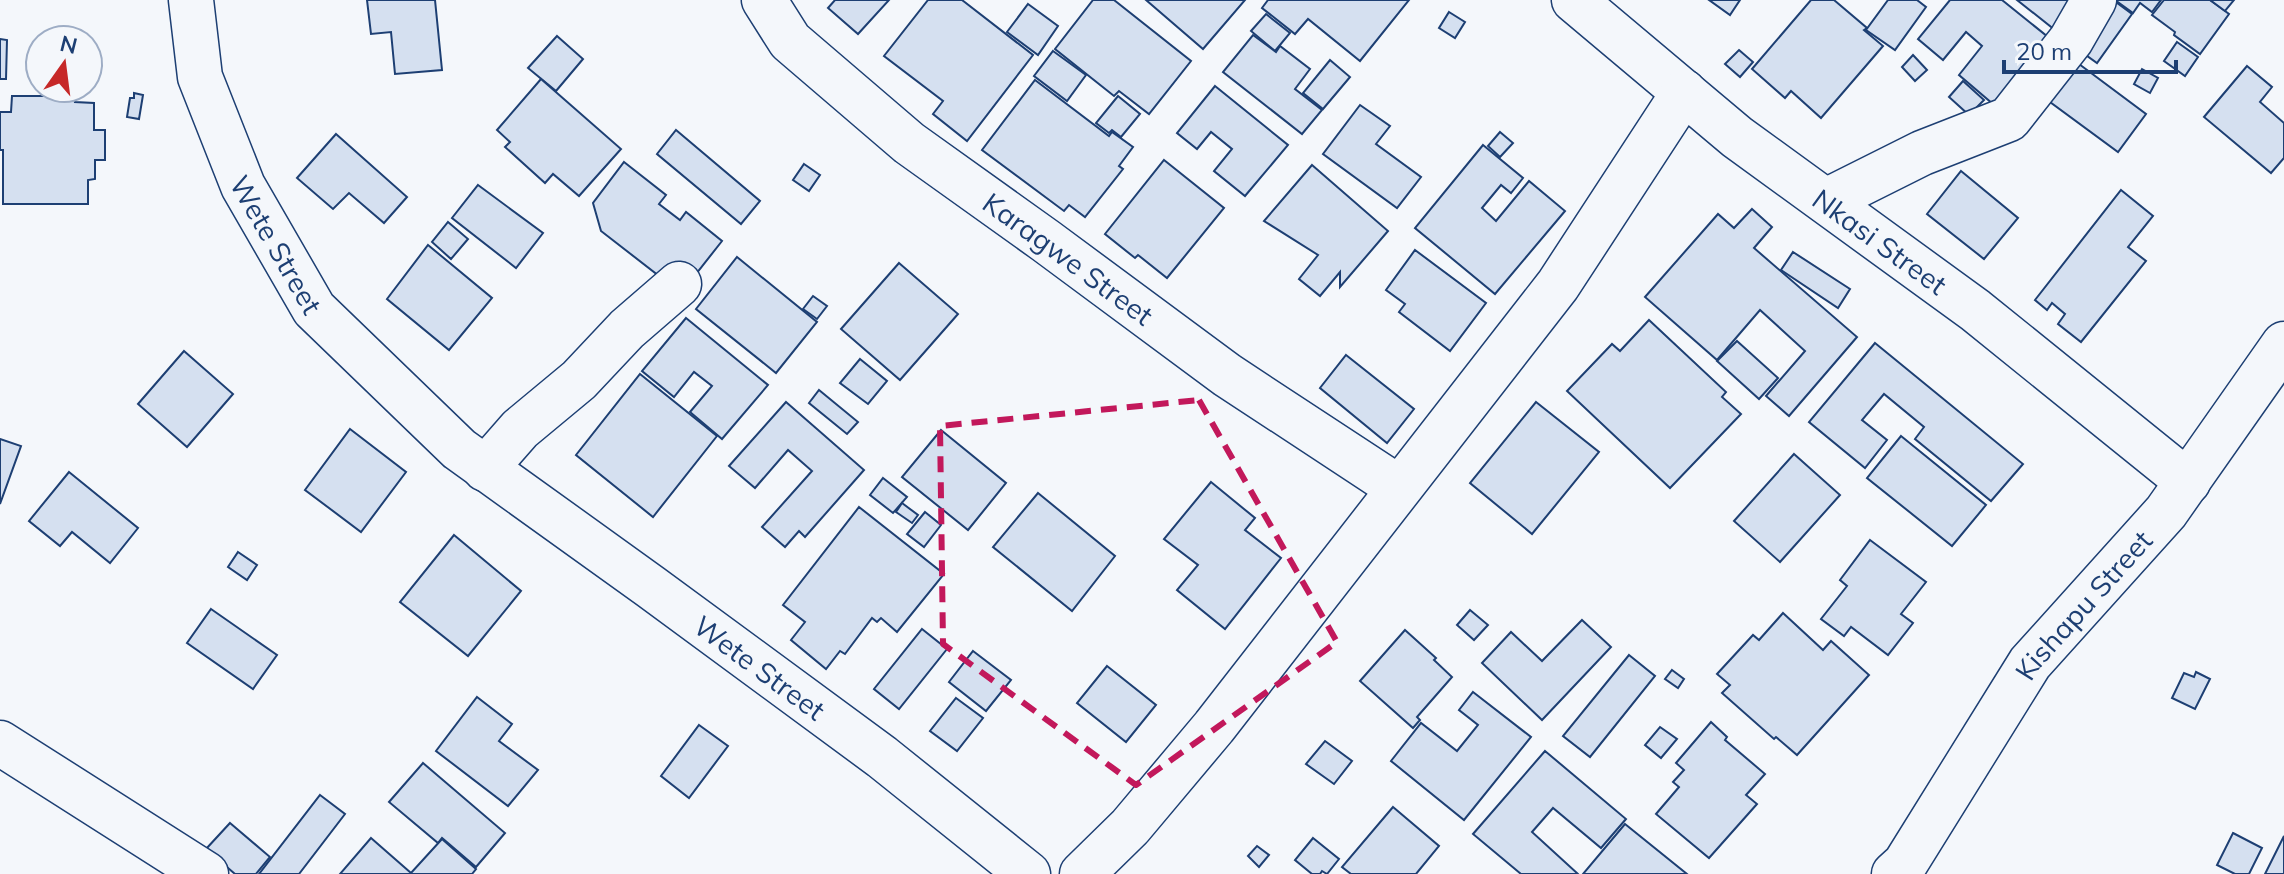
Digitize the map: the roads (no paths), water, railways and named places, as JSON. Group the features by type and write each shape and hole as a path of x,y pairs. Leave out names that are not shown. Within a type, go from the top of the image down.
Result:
{"street":[{"name":"Wete Street","path":"191,0 200,77 243,186 314,309 459,449 882,757 1028,874"},
{"name":"Karagwe Street","path":"764,0 790,41 909,143 1227,375 1399,488"},
{"name":"Nkasi Street","path":"1574,0 1737,137 1975,310 2188,482"},
{"path":"1826,201 1922,153 2009,119 2071,40 2094,0"},
{"path":"1082,874 1130,827 1214,727 1558,285 1684,92"},
{"path":"485,469 520,429 579,380 627,329 679,284"},
{"name":"Kishapu Street","path":"1894,874 1905,864 2030,663 2166,512 2284,344"},
{"path":"0,743 206,874"}]}
